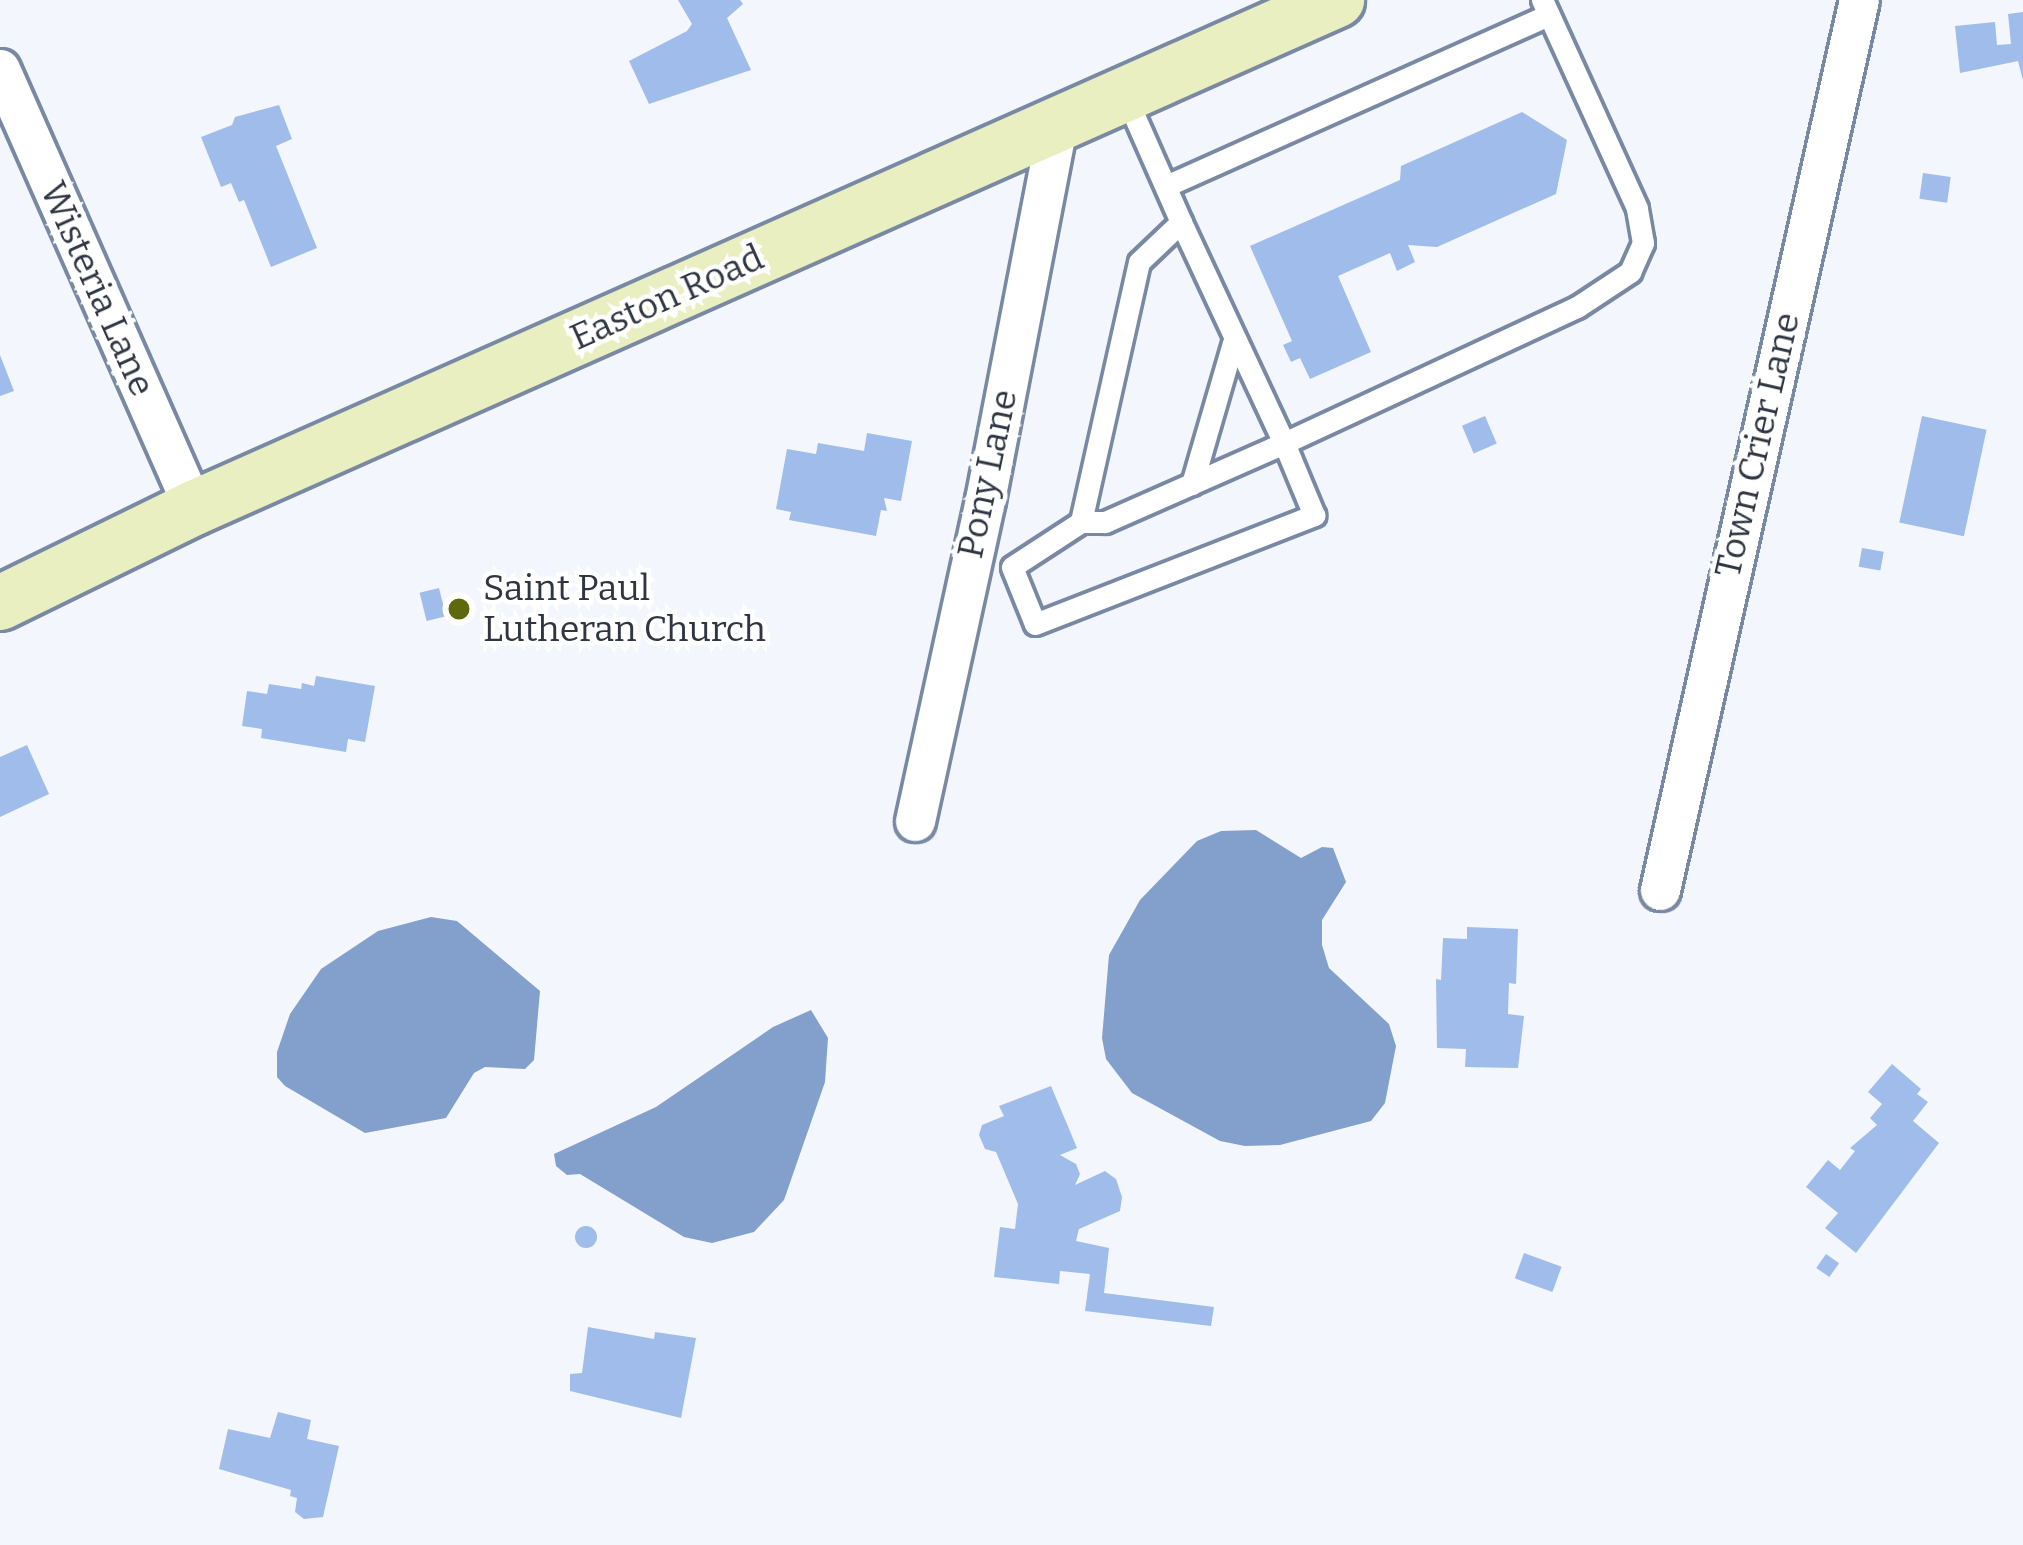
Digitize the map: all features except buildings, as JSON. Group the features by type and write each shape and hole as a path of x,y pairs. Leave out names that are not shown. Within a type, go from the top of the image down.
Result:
{"main road":[{"name":"Easton Road","path":"0,603 194,508 1337,0"}],"street":[{"name":"Town Crier Lane","path":"1662,877 1858,0"},
{"name":"Wisteria Lane","path":"0,69 194,508"},
{"name":"Pony Lane","path":"915,821 985,500 1057,125"}],"lane":[{"path":"1125,94 1233,344 1284,443 1314,515 1035,624 1012,567 1081,522 1106,522 1284,443 1577,307 1616,284 1638,259 1643,243 1637,208 1545,7 1166,186"},
{"path":"1081,522 1139,262 1181,222"},
{"path":"1192,484 1233,344"}],"water":[{"path":"1256,830 1301,858 1322,847 1333,848 1346,882 1322,920 1322,945 1329,968 1389,1024 1396,1046 1385,1103 1371,1121 1280,1145 1245,1146 1220,1141 1132,1093 1106,1059 1102,1038 1109,955 1140,900 1197,841 1221,831"},
{"path":"431,917 457,921 540,991 534,1060 525,1069 485,1067 474,1073 446,1118 365,1133 285,1086 277,1077 277,1052 290,1014 321,969 378,931"},
{"path":"811,1010 828,1038 825,1082 784,1200 754,1232 712,1243 684,1237 580,1174 567,1175 556,1166 554,1154 656,1107 773,1027"}],"place":[{"name":"Saint Paul Lutheran Church","path":"459,609"}]}
